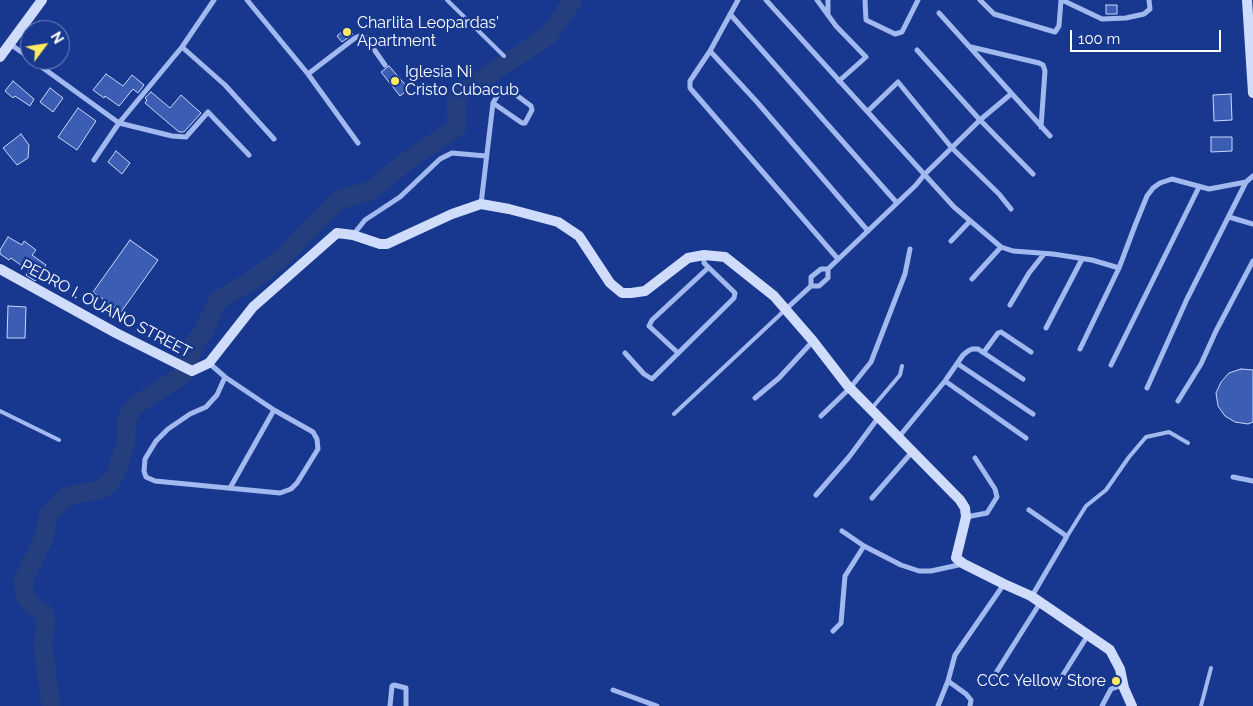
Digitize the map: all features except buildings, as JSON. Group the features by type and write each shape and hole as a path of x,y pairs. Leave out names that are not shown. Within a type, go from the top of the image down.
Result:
{"street":[{"path":"0,57 42,0"},
{"path":"94,160 119,123 182,47 214,0"},
{"path":"247,0 308,74 358,143"},
{"path":"738,0 710,51 690,81 690,88 838,259"},
{"path":"766,0 954,207 1001,247 1013,251 1092,260 1119,268"},
{"path":"817,0 866,57 839,81"},
{"path":"828,0 828,14"},
{"path":"866,0 866,20 895,34 902,32 918,0"},
{"path":"980,0 994,14 1055,32 1059,26 1061,0 1070,1 1102,19 1126,18 1144,14 1150,9 1149,0"},
{"path":"1247,0 1253,93"},
{"path":"939,13 1050,136"},
{"path":"730,14 896,203"},
{"path":"308,74 355,38 362,35 385,65"},
{"path":"9,44 20,52"},
{"path":"182,47 225,85 274,140"},
{"path":"970,47 1039,63 1043,66 1045,71 1041,127"},
{"path":"917,50 980,120 1033,174"},
{"path":"710,51 757,102 868,231"},
{"path":"46,70 119,123 172,136 186,137 208,112 249,155"},
{"path":"868,111 898,82 952,148 999,194 1011,209"},
{"path":"493,103 522,123 526,123 532,110 531,106 511,91 505,90 500,92 493,103 481,204 509,209 558,222 579,236 610,283 622,292 645,291 688,258 704,255 725,257 774,296 850,388 960,500 965,508 966,517 956,558 964,564 1036,599 1110,650 1120,669 1123,685 1132,706"},
{"path":"785,310 811,286 819,286 828,278 828,270 838,259 916,185 924,174 980,120 1011,94"},
{"path":"353,235 365,220 400,197 440,159 452,153 486,156"},
{"path":"1147,388 1188,299 1246,182 1253,176"},
{"path":"1080,349 1119,268 1147,196 1153,188 1160,182 1172,179 1209,189 1246,182"},
{"path":"1111,365 1199,187"},
{"name":"PEDRO I. OUANO STREET","path":"0,269 116,333 192,371 209,363 253,307 337,233 353,235 380,244 387,244 452,214 481,204"},
{"path":"1229,217 1253,224"},
{"path":"951,241 970,221"},
{"path":"972,278 1001,247"},
{"path":"821,416 850,388 871,362 905,274 910,249"},
{"path":"1010,305 1028,273 1044,254"},
{"path":"625,353 644,374 652,378 734,298 735,293 704,263 704,255"},
{"path":"1046,328 1082,259"},
{"path":"1178,401 1201,364 1253,261"},
{"path":"677,352 650,326 652,320 708,268"},
{"path":"811,286 811,277 821,269 828,270"},
{"path":"984,352 998,333 1001,332 1031,352"},
{"path":"756,398 813,341"},
{"path":"898,438 945,381 963,355 972,349 984,352 1023,379"},
{"path":"209,363 225,377 274,410 312,432 317,439 318,450 297,483 291,489 280,493 155,481 146,477 144,471 145,459 156,441 168,429 190,414 206,407 217,395 225,377"},
{"path":"958,364 1033,414"},
{"path":"945,381 1026,438"},
{"path":"230,488 274,410"},
{"path":"816,495 874,414"},
{"path":"872,498 912,452"},
{"path":"966,517 987,513 997,498 995,489 975,458"},
{"path":"1233,477 1253,481"},
{"path":"994,676 1036,599 1066,538 1065,535 1030,510"},
{"path":"842,531 864,546 901,565 919,571 930,571 964,564"},
{"path":"833,631 840,624 845,576 864,546"},
{"path":"938,706 948,682 955,655 1004,584"},
{"path":"1056,686 1088,636"},
{"path":"948,682 966,694 971,700 970,706"},
{"path":"390,706 392,686 394,685 406,688 406,706"},
{"path":"1102,706 1112,689 1123,685"},
{"path":"612,690 657,706"}],"lane":[{"path":"448,0 504,56"},
{"path":"674,414 785,310"},
{"path":"874,414 900,375 902,366"},
{"path":"0,411 59,440"},
{"path":"1066,538 1086,506 1106,490 1129,457 1146,437 1169,432 1188,443"},
{"path":"1201,706 1211,668"}],"waterway":[{"path":"51,706 43,646 46,618 44,613 31,605 25,595 23,581 45,536 48,515 65,497 102,489 110,482 116,473 126,443 127,418 136,405 183,375 195,342 203,333 218,300 248,283 282,258 338,200 370,191 407,161 457,127 456,96 548,36 573,0"}],"place":[{"name":"Charlita Leopardas' Apartment","path":"347,32"},
{"name":"Iglesia Ni Cristo Cubacub","path":"395,81"},
{"name":"CCC Yellow Store","path":"1116,681"}]}
